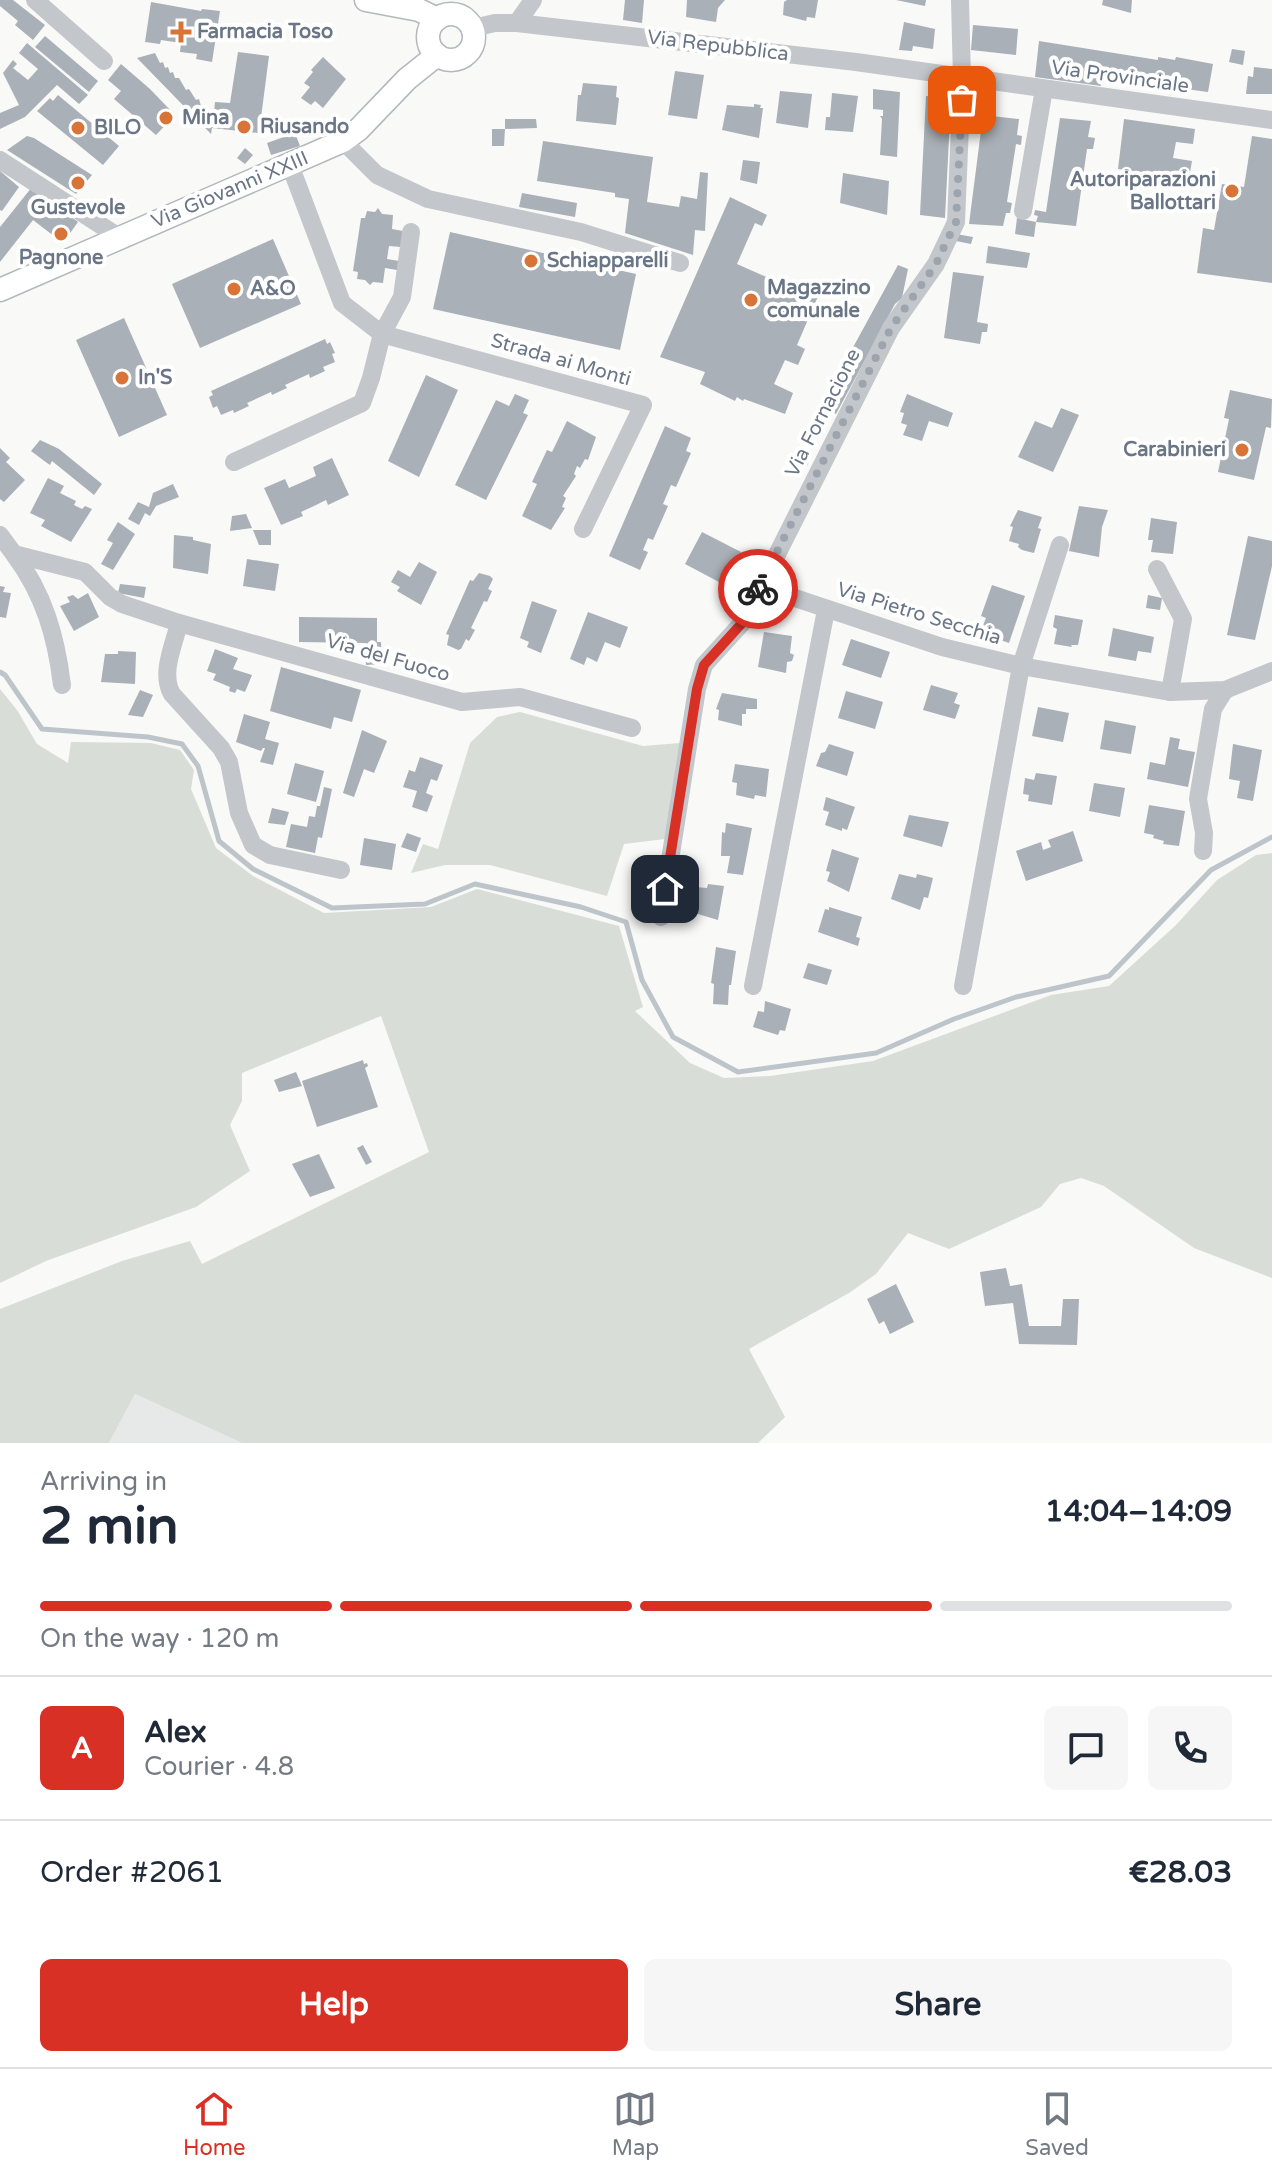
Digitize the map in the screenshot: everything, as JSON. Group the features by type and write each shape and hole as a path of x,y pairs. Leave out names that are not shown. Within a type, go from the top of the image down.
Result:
{"main road":[{"path":"366,0 457,15 473,28 473,43 465,55 450,60 437,55 429,44 425,10"},
{"name":"Via Giovanni XXIII","path":"0,290 343,141 358,130 407,79 437,55"}],"street":[{"path":"35,0 104,61"},
{"path":"517,23 533,0"},
{"name":"Via Fornacione","path":"759,586 891,328 936,264 956,222 962,78 960,0"},
{"name":"Via Repubblica","path":"473,28 495,23 517,23 856,62 962,78"},
{"name":"Via Provinciale","path":"962,78 1272,120"},
{"path":"1023,211 1044,89"},
{"path":"343,141 377,175 428,199 581,232 680,263"},
{"path":"0,160 119,237"},
{"name":"Strada ai Monti","path":"290,165 342,303 382,334 643,405 583,529"},
{"path":"234,462 362,403 382,334 402,297 411,232"},
{"path":"0,535 47,611 57,645 62,685"},
{"path":"963,986 1021,666 1060,545"},
{"name":"Via del Fuoco","path":"14,554 85,572 110,597 122,604 179,623 462,702 520,697 632,728"},
{"path":"1157,569 1183,619 1170,692"},
{"path":"661,917 697,689 704,665 743,622 759,586"},
{"name":"Via Pietro Secchia","path":"759,586 942,647 1021,666 1170,692 1225,690 1272,671"},
{"path":"753,986 826,610"},
{"path":"179,623 167,685 221,748 229,762 239,813 253,845 270,855 341,870"},
{"path":"1203,851 1204,833 1198,799 1213,709 1225,690"}],"shaded area":[{"path":"0,689 37,744 68,763 71,742 151,743 180,750 194,770 191,789 216,848 253,876 324,913 431,907 477,889 619,926 643,1007 635,1011 690,1063 724,1078 770,1076 873,1061 1051,995 1109,986 1176,925 1217,880 1256,855 1272,853 1272,1278 1194,1248 1104,1186 1081,1178 1060,1184 1041,1207 949,1249 908,1233 876,1274 849,1293 749,1349 785,1417 758,1443 242,1443 135,1394 109,1443 0,1443 0,1309 122,1261 190,1241 202,1264 429,1152 381,1016 242,1073 242,1101 230,1125 250,1171 196,1207 46,1261 0,1283"},
{"path":"520,712 643,746 680,743 665,839 624,844 607,896 490,865 445,865 411,873 423,844 438,849 470,743 497,717"},
{"path":"135,1394 242,1443 109,1443"}],"building":[{"path":"0,0 13,0 45,25 33,40 15,25 18,21 0,6"},
{"path":"625,0 644,0 642,23 623,20"},
{"path":"687,0 725,0 718,8 716,22 686,17"},
{"path":"787,0 818,0 815,18 807,17 806,21 783,15"},
{"path":"896,0 926,0 925,6"},
{"path":"1103,0 1132,0 1131,13 1102,5"},
{"name":"Farmacia Toso","path":"151,2 201,11 220,11 212,62 196,59 197,54 180,52 181,43 161,40 160,44 145,42"},
{"path":"904,22 935,29 933,49 913,46 912,51 899,50"},
{"path":"973,25 1018,29 1016,55 971,50"},
{"path":"45,36 98,81 89,92 35,47"},
{"path":"1039,41 1158,60 1158,57 1175,60 1176,57 1213,64 1208,92 1155,85 1156,78 1103,71 1101,86 1035,77"},
{"path":"27,43 88,95 79,104 57,85 25,117 0,129 0,113 19,105 3,73 13,60 17,64 13,68 28,80 38,69 19,53"},
{"path":"1232,49 1245,51 1243,65 1229,62"},
{"path":"238,52 269,56 259,133 212,128 211,134 137,58 155,53 160,63 163,62 175,78 179,78 196,100 199,99 201,106 214,112 215,102 230,103"},
{"path":"323,57 346,79 323,108 315,101 311,105 301,98 310,87 304,83"},
{"path":"121,64 175,115 156,135 114,99 121,91 108,80"},
{"path":"1254,67 1272,69 1272,94 1246,94 1248,76 1253,77"},
{"path":"675,71 704,75 697,119 668,115"},
{"path":"583,83 617,86 616,125 576,121 578,95 581,95"},
{"path":"873,89 900,92 897,157 880,155 880,116 883,116 883,110 873,109"},
{"path":"780,91 812,94 808,128 776,123"},
{"path":"832,93 858,96 853,132 825,130 826,117 830,117"},
{"name":"BILO","path":"58,95 119,146 103,165 37,111 50,98 53,101"},
{"path":"926,96 951,98 945,218 920,215"},
{"path":"754,104 763,108 759,138 722,130 727,105 754,107"},
{"path":"983,115 1019,119 1017,135 1022,136 1021,145 1016,144 1007,202 1012,203 1003,226 969,224"},
{"path":"1060,118 1091,121 1088,137 1095,138 1093,149 1087,149 1076,226 1036,222 1038,216 1034,215 1035,210 1046,212"},
{"path":"505,119 536,119 537,128 505,129"},
{"path":"1124,119 1195,129 1193,144 1176,142 1173,158 1192,161 1189,178 1157,174 1155,186 1129,183 1131,171 1118,169"},
{"path":"492,129 505,129 504,146 492,146"},
{"path":"295,133 300,146 271,155 267,143"},
{"name":"BILO","path":"27,136 92,175 76,194 7,150"},
{"path":"1252,136 1272,139 1272,283 1197,273 1203,228 1214,230 1222,184 1244,187"},
{"path":"543,141 653,157 647,202 679,207 681,196 697,199 700,172 708,173 705,231 695,230 693,255 625,233 629,199 615,197 615,193 537,181"},
{"path":"245,148 253,155 245,164 237,158"},
{"path":"743,160 760,162 757,184 740,180"},
{"path":"0,171 19,187 2,211 0,210"},
{"path":"843,173 889,181 887,215 840,203"},
{"path":"32,187 78,222 63,243 33,220 0,262 0,227"},
{"path":"522,193 577,203 575,217 519,207"},
{"name":"Magazzino comunale","path":"730,197 767,215 762,226 755,223 737,264 796,290 798,285 819,294 797,345 805,349 798,365 785,360 774,384 793,393 785,414 737,397 735,401 700,384 705,372 660,357"},
{"path":"378,208 382,214 393,215 392,229 403,231 401,247 389,246 387,259 399,261 397,270 385,268 383,283 373,282 370,285 365,280 357,279 358,272 353,271 361,218 365,218 367,211 375,212"},
{"path":"1017,218 1036,222 1034,237 1015,234"},
{"path":"450,232 636,274 620,350 433,309"},
{"path":"956,234 973,237 971,244 956,241"},
{"name":"A&O","path":"273,239 301,304 200,348 172,284"},
{"path":"988,246 1030,253 1027,268 986,263"},
{"path":"898,265 908,269 902,298 895,304 836,414 821,406"},
{"path":"953,272 984,276 977,322 988,324 987,332 982,332 980,344 944,338"},
{"name":"In'S","path":"124,318 167,415 119,437 76,340"},
{"path":"325,339 335,353 332,354 335,362 323,367 325,371 310,378 309,374 285,385 287,388 247,403 249,406 234,413 233,410 221,415 217,406 213,408 209,397 213,395 211,391"},
{"path":"426,375 458,390 419,477 388,461"},
{"name":"Carabinieri","path":"1230,390 1272,399 1271,428 1266,427 1254,480 1218,472 1229,419 1224,418"},
{"path":"515,394 529,400 523,413 528,415 486,500 455,485 496,400 509,406"},
{"path":"907,394 953,413 948,427 929,421 922,441 903,435 907,425 901,423 904,413 900,412"},
{"path":"1061,408 1079,415 1053,472 1018,457 1035,421 1052,428"},
{"path":"567,421 596,437 588,460 585,459 580,468 577,466 576,476 563,496 566,498 562,507 565,508 551,530 522,516 537,484 532,482 547,450 552,452"},
{"path":"665,426 691,438 686,451 691,453 676,487 671,485 663,504 668,506 653,540 648,538 643,550 648,552 640,570 609,556"},
{"path":"40,440 59,449 102,484 94,495 52,461 50,465 31,451"},
{"path":"0,448 10,458 6,462 25,480 4,502 0,499"},
{"path":"801,453 810,457 807,467 797,463"},
{"path":"332,458 349,495 328,505 326,500 301,512 303,516 281,525 264,488 285,479 289,488 316,476 313,467"},
{"path":"48,478 64,486 60,493 76,501 74,505 92,509 71,542 41,526 45,520 30,513"},
{"path":"173,484 179,497 156,506 150,516 145,513 139,525 128,519 138,502 149,507 153,493"},
{"path":"1079,506 1108,510 1102,527 1099,557 1069,551"},
{"path":"1018,510 1042,517 1034,553 1022,550 1019,544 1009,541 1013,527 1010,526"},
{"path":"246,514 252,528 230,531 232,516"},
{"path":"1151,518 1177,522 1173,554 1151,552 1153,540 1148,540"},
{"path":"118,522 135,534 113,570 101,564 113,543 107,540"},
{"path":"253,530 271,530 271,545 259,545"},
{"path":"702,532 741,552 727,580 722,578 719,582 685,564"},
{"path":"174,535 193,537 193,540 211,544 208,574 173,568"},
{"path":"1248,536 1272,541 1272,566 1255,640 1227,635"},
{"path":"247,559 279,564 275,591 243,586"},
{"path":"419,562 437,572 421,605 397,591 400,587 391,582 398,570 410,577"},
{"path":"479,573 493,579 488,589 492,591 471,628 475,630 469,641 466,639 458,650 447,645 449,635 446,634 470,580 473,581"},
{"path":"120,584 146,587 144,598 118,593"},
{"path":"992,585 1025,596 1009,643 980,633 986,618 981,616"},
{"path":"0,586 5,587 3,592 11,593 6,618 0,617"},
{"path":"88,593 99,617 74,631 60,606 70,602 67,597 73,595 78,599"},
{"path":"1148,595 1162,598 1160,610 1146,608"},
{"path":"532,601 557,610 541,653 527,647 529,642 520,638"},
{"path":"588,612 628,627 620,648 605,642 597,662 587,657 584,665 570,659"},
{"path":"1055,615 1083,620 1078,645 1054,644 1057,629 1053,627"},
{"path":"299,617 377,618 377,642 381,642 382,664 366,665 365,643 299,642"},
{"path":"1113,628 1154,637 1151,653 1138,651 1136,661 1108,656"},
{"path":"764,632 792,636 790,653 794,655 792,661 787,662 786,673 758,667"},
{"path":"851,639 890,652 881,678 842,665"},
{"path":"215,649 238,658 233,669 252,675 245,692 237,689 235,693 229,691 230,687 213,680 216,674 207,671"},
{"path":"118,651 136,652 135,684 101,682 105,654 118,654"},
{"path":"281,667 361,690 352,722 334,717 331,729 270,711"},
{"path":"931,685 958,693 954,703 960,705 955,719 923,710"},
{"path":"140,690 153,695 143,717 128,715"},
{"path":"846,691 883,702 875,729 838,718"},
{"path":"722,693 757,699 757,709 746,709 746,714 742,714 742,726 718,720 719,710 716,709"},
{"path":"1038,707 1069,713 1063,742 1032,736"},
{"path":"244,714 270,722 265,739 279,743 273,765 260,762 265,748 261,751 236,742"},
{"path":"1105,720 1136,726 1131,754 1100,749"},
{"path":"362,730 387,741 374,773 364,769 354,797 343,793"},
{"path":"1170,737 1180,739 1178,749 1195,752 1188,787 1147,779 1150,762 1165,765"},
{"path":"829,744 854,752 847,776 816,766"},
{"path":"1233,744 1262,750 1253,801 1237,798 1240,781 1229,779"},
{"path":"420,757 443,765 437,781 431,779 426,793 433,796 427,812 412,807 417,791 403,787 409,770 415,772"},
{"path":"295,763 324,771 316,802 287,794"},
{"path":"735,764 769,769 766,797 755,795 754,799 736,795 737,783 732,782"},
{"path":"1036,773 1057,776 1052,805 1028,801 1029,795 1023,794 1025,778 1034,780"},
{"path":"1094,783 1125,788 1120,817 1089,811"},
{"path":"324,787 332,789 322,838 318,837 315,853 286,847 291,824 307,827 309,816 315,817"},
{"path":"826,797 855,807 847,830 825,825 829,812 823,810"},
{"path":"1149,805 1185,811 1179,846 1163,844 1164,841 1153,838 1154,835 1144,833"},
{"path":"272,808 289,812 285,825 268,823"},
{"path":"909,815 949,822 942,847 903,836"},
{"path":"726,823 752,828 743,875 727,873 730,856 721,856 722,832 725,833"},
{"path":"1073,831 1083,861 1026,881 1016,851 1041,842 1043,850 1051,847 1048,840"},
{"path":"407,833 421,838 416,852 401,847"},
{"path":"364,838 396,844 392,870 360,865"},
{"path":"832,849 859,858 849,892 827,881 830,872 826,871"},
{"path":"899,874 933,878 928,898 924,897 920,910 891,899"},
{"path":"708,884 724,886 718,920 691,912 695,887 707,888"},
{"path":"829,907 862,917 856,937 860,938 858,946 818,932 825,909 829,910"},
{"path":"716,947 736,951 728,1005 713,1004 714,984 711,983"},
{"path":"808,963 832,970 827,985 803,978"},
{"path":"765,1001 791,1009 785,1031 780,1030 778,1035 753,1027 758,1011 764,1012"},
{"path":"363,1060 368,1066 365,1068 378,1107 317,1127 302,1081"},
{"path":"296,1072 302,1086 279,1092 274,1080"},
{"path":"363,1145 372,1162 366,1165 357,1148"},
{"path":"319,1154 335,1188 310,1197 292,1164"},
{"path":"1006,1268 1010,1286 1022,1284 1029,1326 1061,1326 1063,1299 1079,1299 1077,1345 1019,1344 1013,1303 985,1306 980,1272"},
{"path":"896,1284 914,1322 890,1334 884,1321 879,1324 867,1299"}],"waterway":[{"path":"0,672 42,729 148,737 182,744 198,766 219,841 253,869 332,908 425,904 475,884 581,907 626,922 642,980 673,1037 738,1072 876,1053 954,1019 1016,997 1109,976 1211,870 1272,837"}],"way so far":[{"path":"758,589 891,328 936,264 956,222 962,100"}],"place":[{"name":"Farmacia Toso","path":"181,32"},
{"name":"Mina","path":"166,118"},
{"name":"Riusando","path":"244,127"},
{"name":"BILO","path":"78,128"},
{"name":"Gustevole","path":"78,183"},
{"name":"Autoriparazioni Ballottari","path":"1232,191"},
{"name":"Pagnone","path":"61,234"},
{"name":"Schiapparelli","path":"531,261"},
{"name":"A&O","path":"234,289"},
{"name":"Magazzino comunale","path":"751,300"},
{"name":"In'S","path":"122,378"},
{"name":"Carabinieri","path":"1242,450"}],"route":[{"path":"665,889 697,689 704,665 743,622 758,589"}]}
